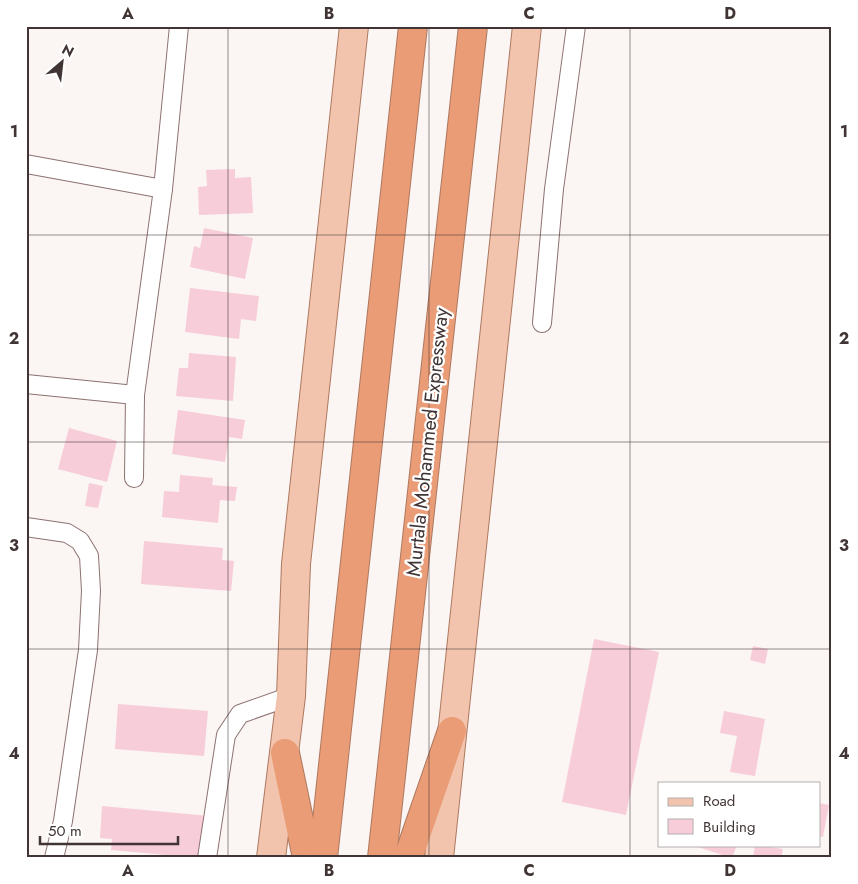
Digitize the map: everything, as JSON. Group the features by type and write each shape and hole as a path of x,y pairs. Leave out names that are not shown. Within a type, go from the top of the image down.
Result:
{"highway":[{"path":"323,858 413,26"},
{"name":"Murtala Mohammed Expressway","path":"382,858 473,26"},
{"path":"408,858 452,731"},
{"path":"285,753 307,858"}],"main road":[{"path":"271,858 291,696 297,554 354,26"},
{"path":"439,858 527,26"}],"street":[{"path":"134,478 135,395 163,189 180,26"},
{"path":"542,324 554,189 576,26"},
{"path":"26,164 163,189"},
{"path":"26,384 135,395"},
{"path":"26,527 67,533 80,541 89,556 91,591 88,650 63,821 54,858"},
{"path":"207,858 226,735 240,714 291,696"}],"building":[{"path":"235,169 235,178 251,177 253,213 199,215 198,187 207,186 206,170"},
{"path":"204,228 253,238 245,279 190,267 194,246 200,248"},
{"path":"190,288 259,296 256,321 241,319 239,339 185,332"},
{"path":"189,353 236,357 233,401 176,396 179,368 188,368"},
{"path":"178,410 245,420 242,439 229,437 225,462 172,454"},
{"path":"69,428 117,441 107,482 58,469"},
{"path":"180,475 213,478 212,485 237,487 235,501 220,500 218,523 162,517 164,491 179,492"},
{"path":"89,483 103,486 98,508 85,506"},
{"path":"144,541 223,548 222,560 234,561 231,591 141,584"},
{"path":"594,639 659,652 626,815 562,802"},
{"path":"753,646 768,649 765,664 750,660"},
{"path":"118,704 208,711 204,756 115,749"},
{"path":"724,711 765,719 755,776 730,772 737,736 720,733"},
{"path":"820,803 829,805 823,837 820,836"},
{"path":"102,806 209,816 199,858 111,850 112,839 100,838"},
{"path":"698,846 737,846 732,858"},
{"path":"755,846 783,849 781,858 753,858"}]}
